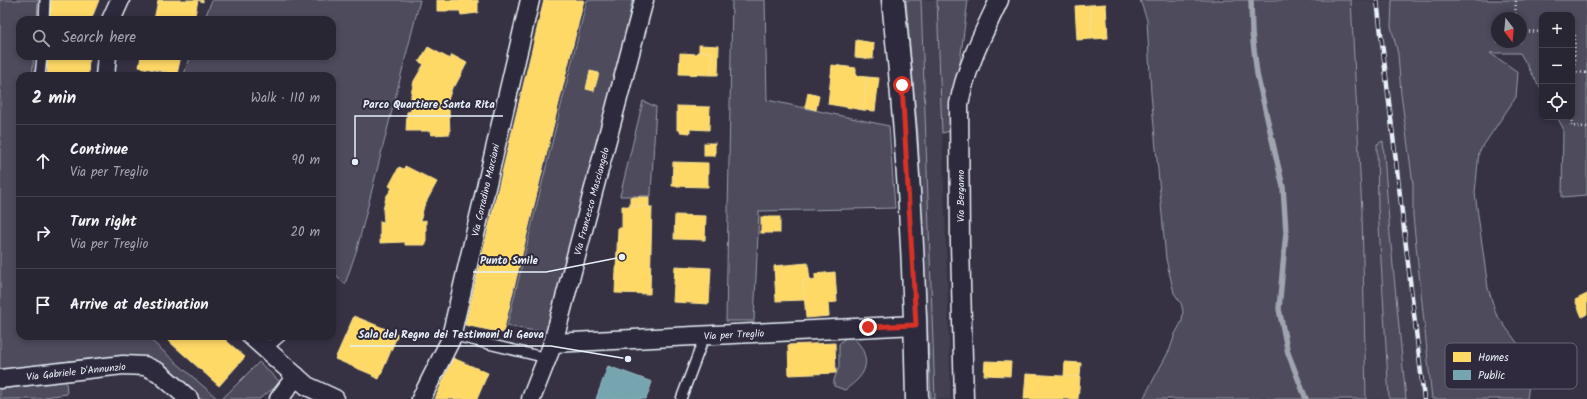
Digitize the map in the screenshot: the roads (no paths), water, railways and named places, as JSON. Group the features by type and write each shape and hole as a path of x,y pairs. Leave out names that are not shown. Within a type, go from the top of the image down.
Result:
{"main road":[{"path":"893,0 902,85 916,325 917,399"}],"street":[{"path":"113,16 120,0"},
{"name":"Via Corradino Marciani","path":"422,399 450,341 530,0"},
{"name":"Via Francesco Masciangelo","path":"531,399 550,350 644,0"},
{"name":"Via Bergamo","path":"964,399 960,243 959,104 967,70 999,0"},
{"path":"106,72 107,60"},
{"name":"Via per Treglio","path":"550,350 705,335 916,325"},
{"path":"256,340 307,386 335,399"},
{"name":"Via Gabriele D'Annunzio","path":"0,379 123,365 145,366 158,372 189,399"},
{"path":"279,399 296,376"}],"lane":[{"path":"44,16 45,0"},
{"path":"40,72 42,60"},
{"path":"451,335 550,350"},
{"path":"681,399 705,335"},
{"path":"266,349 276,340"}],"waterway":[{"path":"1251,0 1252,33 1257,74 1283,187 1286,232 1279,309 1288,353 1306,399"}],"railway":[{"path":"1377,0 1424,399"}],"place":[{"name":"Parco Quartiere Santa Rita","path":"355,162"},
{"name":"Punto Smile","path":"622,257"},
{"name":"Sala del Regno dei Testimoni di Geova","path":"628,359"}]}
